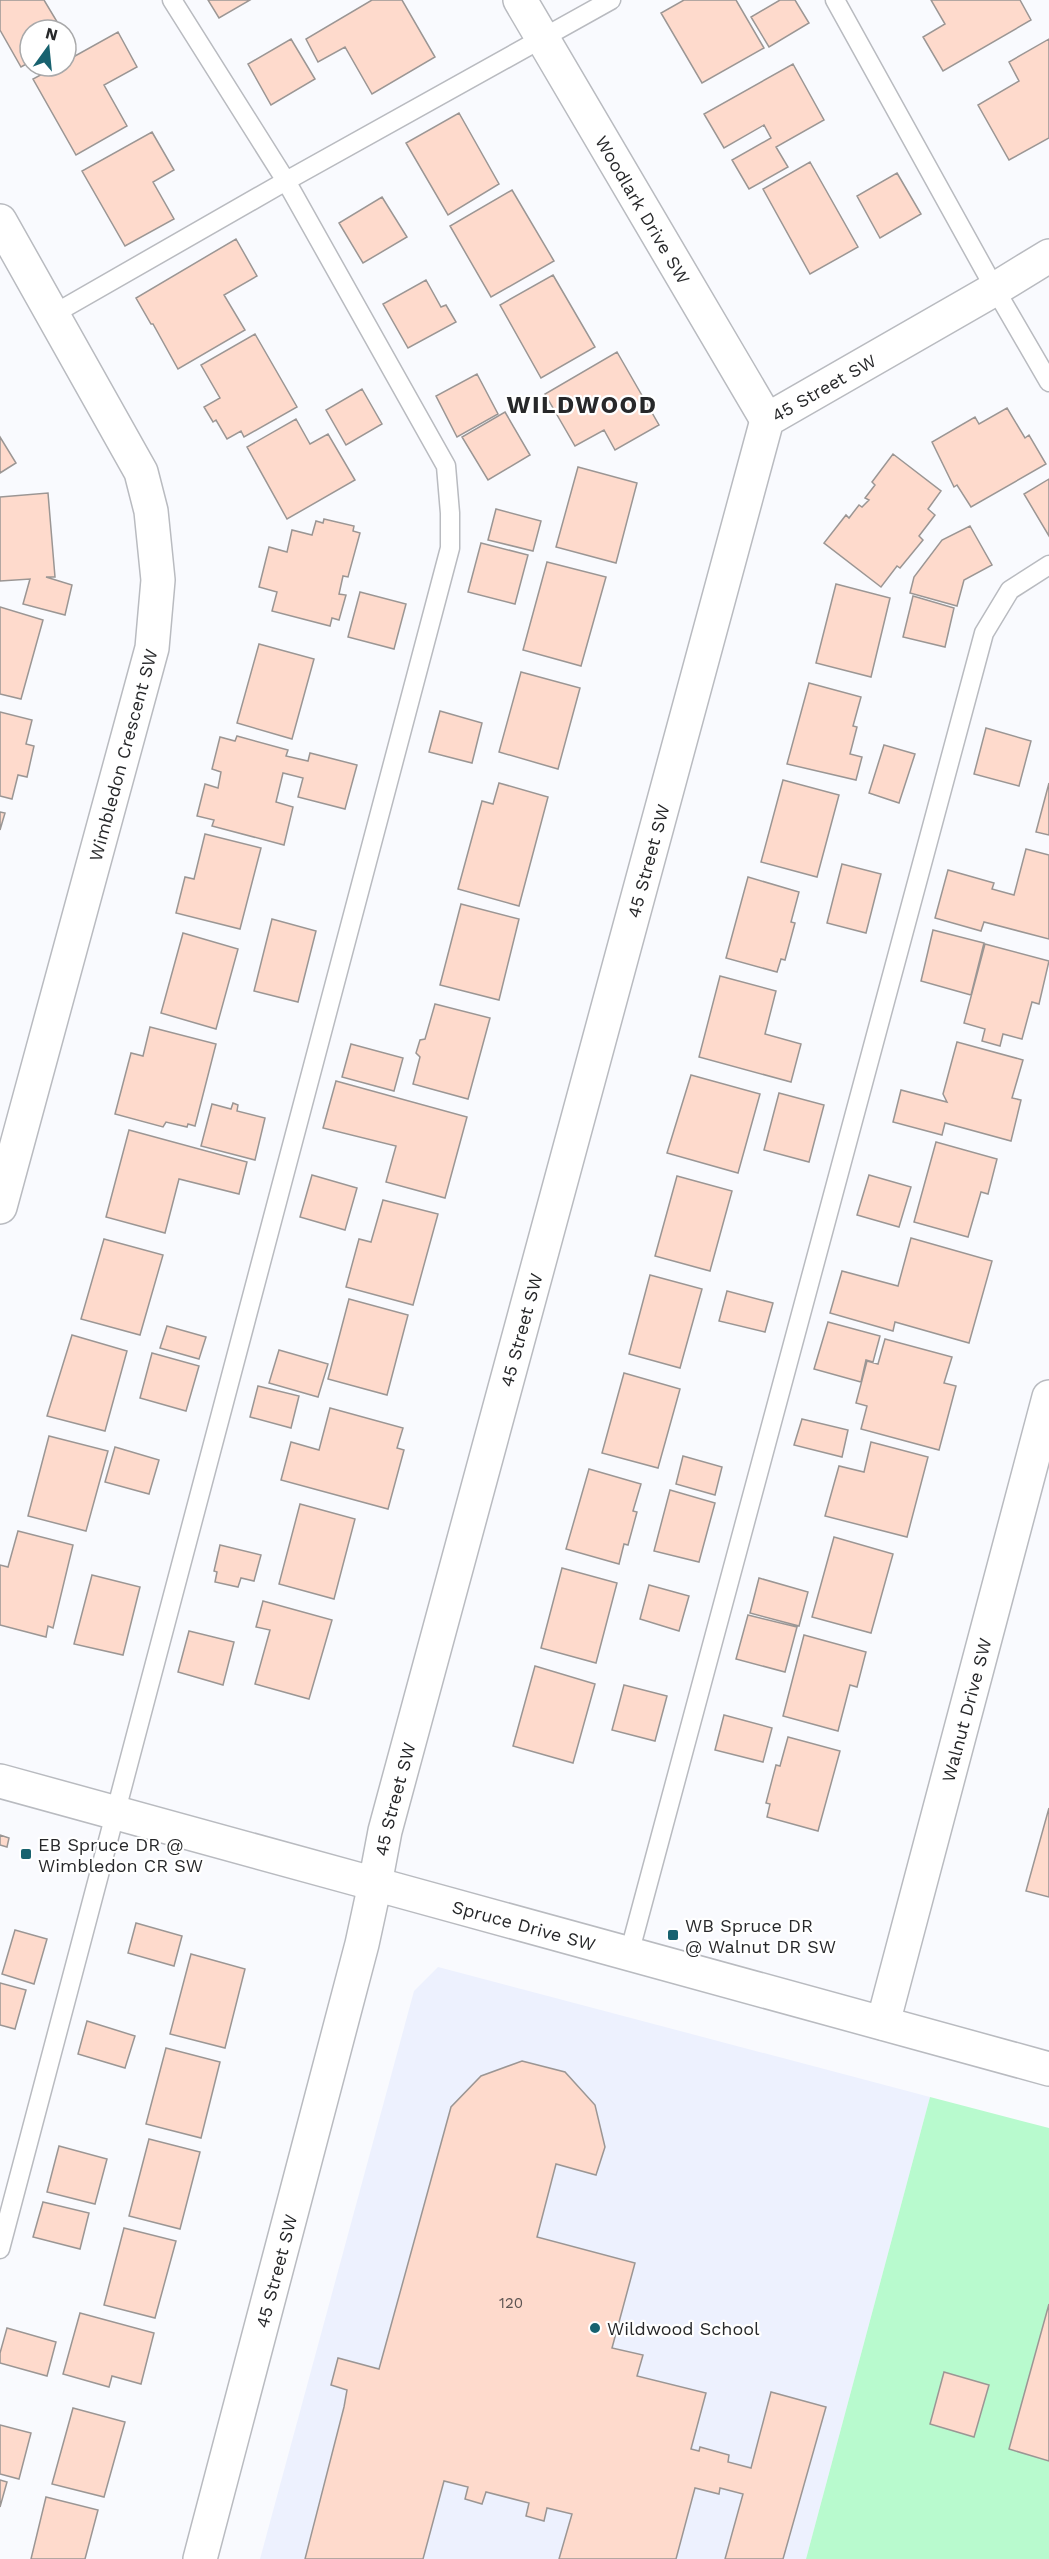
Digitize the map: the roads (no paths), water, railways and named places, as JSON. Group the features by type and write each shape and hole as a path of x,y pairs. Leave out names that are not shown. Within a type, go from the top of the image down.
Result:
{"street":[{"name":"Woodlark Drive SW","path":"520,0 767,420"},
{"name":"Wimbledon Crescent SW","path":"0,221 141,472 151,511 158,580 152,648 0,1207"},
{"name":"45 Street SW","path":"200,2559 362,1944 388,1820 767,420 995,290 1049,256"},
{"name":"Walnut Drive SW","path":"883,2023 1049,1397"},
{"name":"Spruce Drive SW","path":"0,1781 1049,2069"}],"lane":[{"path":"0,2249 450,548 446,466 286,181 172,0"},
{"path":"52,315 610,0"},
{"path":"835,0 995,290 1049,382"},
{"path":"629,1954 984,633 1010,590 1049,566"}],"place":[{"name":"EB Spruce DR @ Wimbledon CR SW","path":"26,1854"},
{"name":"WB Spruce DR @ Walnut DR SW","path":"673,1935"},
{"name":"Wildwood School","path":"595,2328"}],"district":[{"name":"WILDWOOD","path":"582,405"}]}
